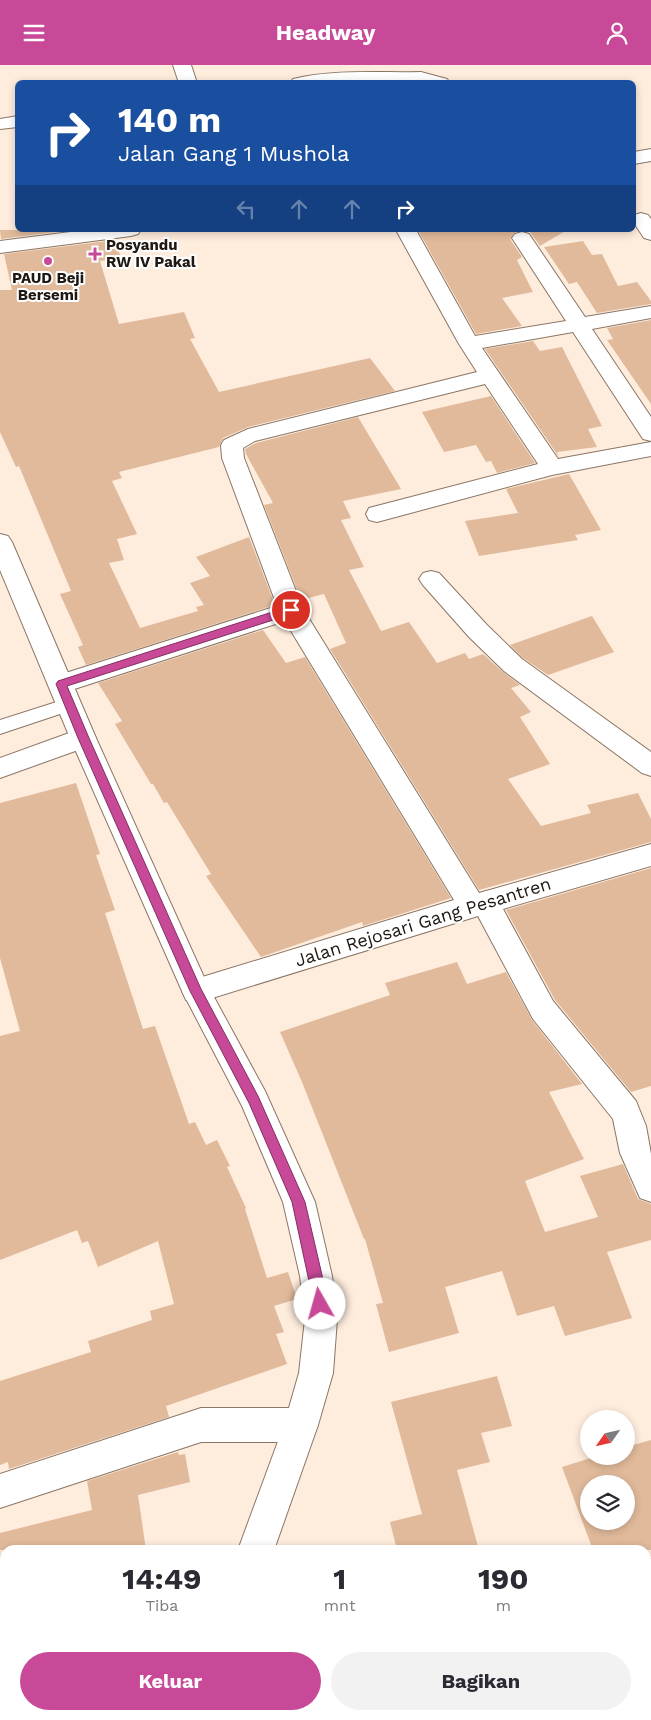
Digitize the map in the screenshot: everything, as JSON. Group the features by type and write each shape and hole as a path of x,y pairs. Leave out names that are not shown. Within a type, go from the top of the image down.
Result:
{"street":[{"path":"182,65 187,80"},
{"path":"322,80 421,77 431,80"},
{"path":"0,124 15,122"},
{"path":"636,158 651,155"},
{"path":"0,247 115,232"},
{"path":"407,232 469,344 552,468"},
{"path":"522,238 651,435"},
{"path":"469,344 651,312"},
{"path":"489,376 248,436 232,445 233,458 291,610 478,904 543,1010 625,1111 631,1126 636,1153 651,1188"},
{"path":"377,514 552,468 651,449"},
{"path":"0,542 83,738 196,991 254,1100 299,1202 316,1275 321,1319 316,1373 301,1425 258,1545"},
{"path":"431,579 478,631 513,665 651,766"},
{"path":"65,694 291,610"},
{"path":"0,767 83,738"},
{"name":"Jalan Rejosari Gang Pesantren","path":"196,991 478,904 651,855"},
{"path":"0,1491 201,1425 301,1425"}],"lane":[{"path":"0,727 65,694"}],"building":[{"path":"0,230 55,232 1,239"},
{"path":"419,232 516,232 510,239 522,257 517,260 533,292 502,298 522,326 476,334"},
{"path":"530,232 564,232 540,246"},
{"path":"115,240 121,258 100,261 119,324 184,312 195,338 190,339 219,392 370,358 395,391 248,427 223,438 219,447 119,472 122,478 112,481 137,534 117,539 124,560 109,563 140,628 198,611 196,607 204,605 190,583 210,576 196,557 249,537 275,605 86,665 78,647 83,645 60,594 71,591 19,466 16,467 0,432 0,290 12,290 4,254"},
{"path":"583,241 592,255 602,254 618,286 637,282 651,301 651,304 597,313 577,282 569,284 544,247"},
{"path":"651,320 651,404 607,340 613,339 607,328"},
{"path":"533,341 540,351 562,347 602,426 588,429 597,447 557,452 559,457 485,349"},
{"path":"491,396 535,463 497,473 491,461 486,462 476,445 444,452 422,412"},
{"path":"358,417 401,489 343,501 351,518 341,520 364,567 349,570 381,631 409,622 437,663 465,653 469,659 483,654 520,685 511,688 531,712 520,717 550,764 508,779 541,826 591,813 587,805 638,793 651,819 651,842 479,890 330,649 346,643 324,594 301,600 264,505 273,503 246,454 245,449 256,443"},
{"path":"569,474 601,530 575,535 578,540 479,556 465,521 518,513 506,489"},
{"path":"592,616 614,652 548,675 523,658 510,645"},
{"path":"263,630 286,663 305,657 451,898 363,926 362,922 261,957 206,876 211,874 167,802 164,803 153,784 151,784 115,724 122,721 98,683"},
{"path":"76,783 100,854 96,855 115,910 105,913 143,1029 155,1026 189,1124 195,1122 206,1145 217,1140 230,1166 227,1167 246,1208 267,1278 288,1272 297,1299 274,1306 284,1332 276,1334 287,1364 166,1406 169,1417 9,1469 8,1462 0,1465 0,1381 91,1352 88,1341 152,1320 150,1311 174,1304 158,1241 98,1267 88,1241 82,1243 77,1230 0,1260 0,1036 20,1031 0,958 0,803"},
{"path":"651,868 651,1086 631,1092 555,1000 506,910"},
{"path":"457,962 467,984 506,972 532,1020 582,1084 549,1092 584,1159 525,1181 545,1232 598,1217 580,1176 623,1164 638,1199 651,1204 651,1240 607,1252 632,1318 565,1336 554,1306 517,1316 502,1271 445,1287 459,1333 389,1352 376,1304 383,1303 365,1239 280,1032 390,995 385,983"},
{"path":"497,1376 512,1426 481,1433 490,1462 457,1470 478,1545 396,1545 390,1522 422,1514 391,1402"},
{"path":"651,1440 651,1545 591,1545 586,1530 635,1530 635,1475 580,1475 580,1515 562,1467 580,1461 580,1465 635,1465 635,1444"},
{"path":"178,1452 179,1455 185,1454 190,1482 138,1495 145,1545 0,1545 0,1533 92,1510 87,1481"}],"place":[{"name":"Posyandu RW IV Pakal","path":"95,254"},
{"name":"PAUD Beji Bersemi","path":"48,261"}],"route":[{"path":"291,610 62,684 83,738 196,991 254,1100 299,1202 316,1275 320,1304"}]}
